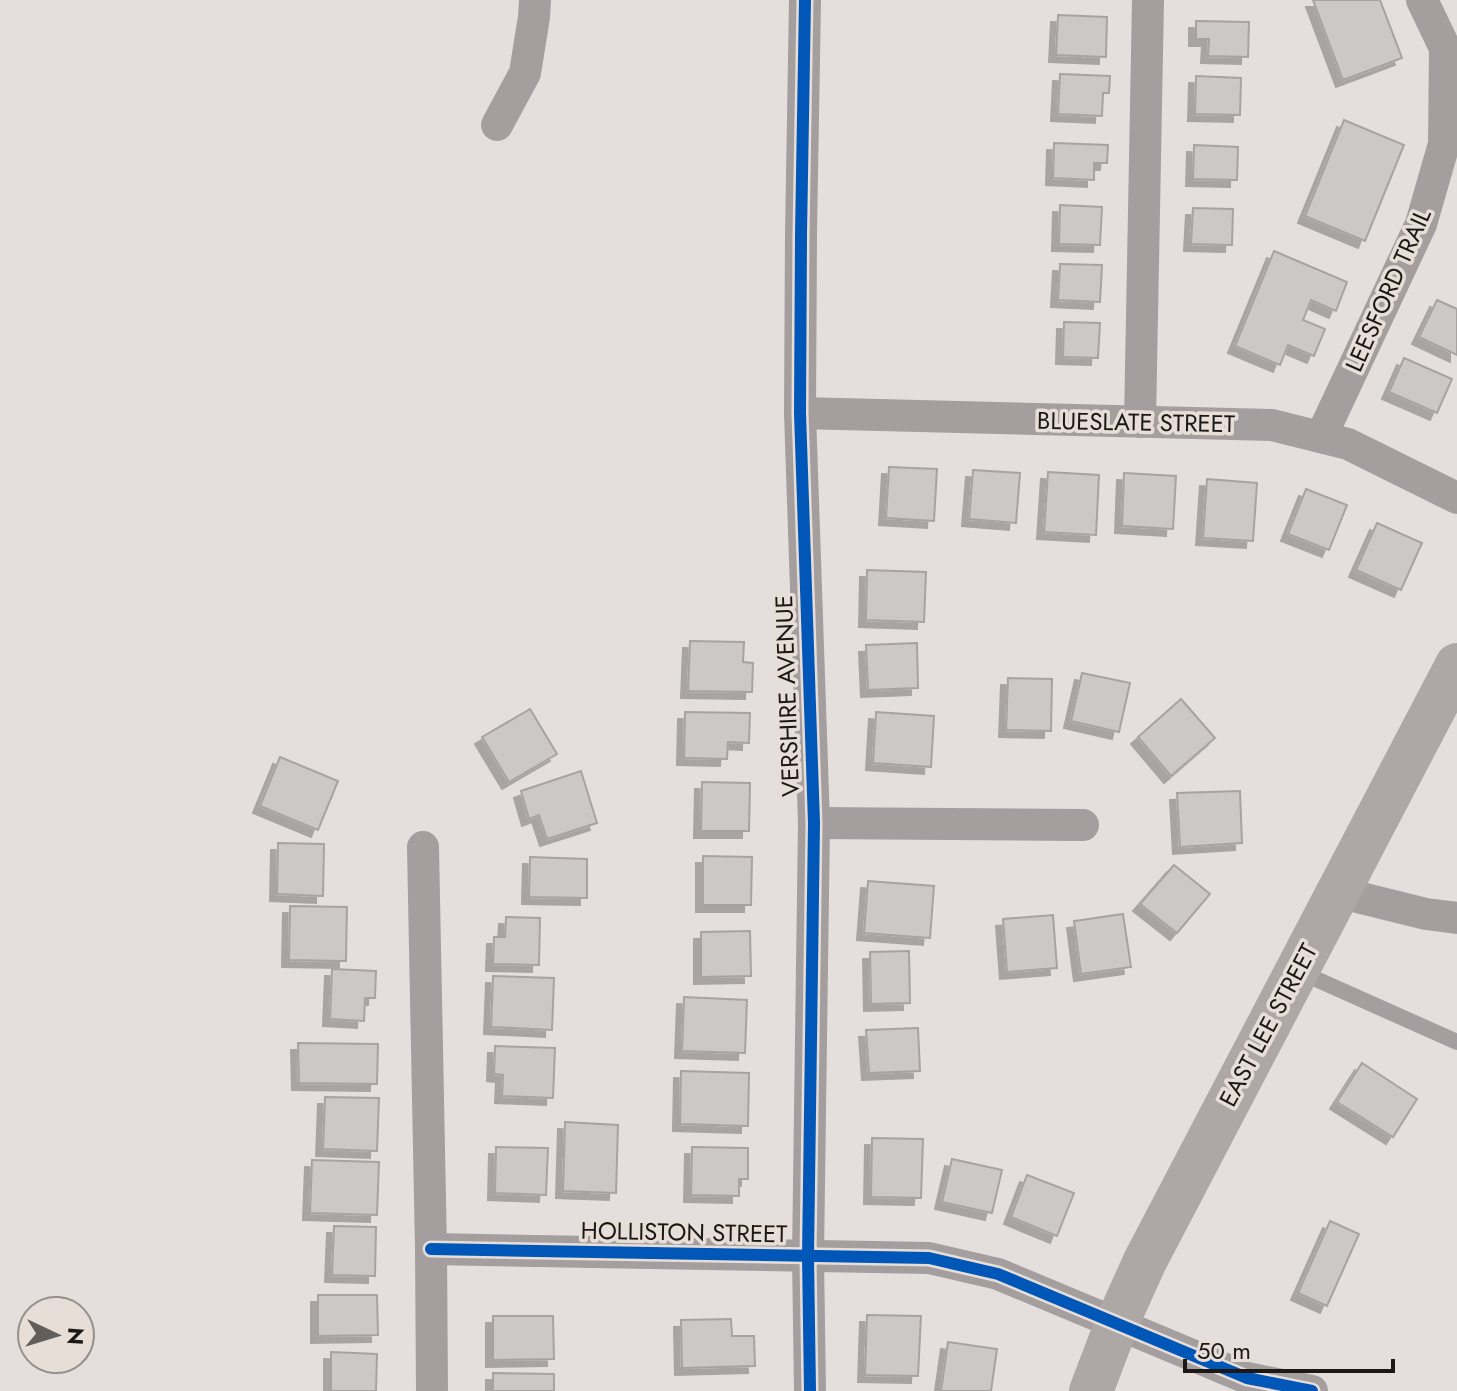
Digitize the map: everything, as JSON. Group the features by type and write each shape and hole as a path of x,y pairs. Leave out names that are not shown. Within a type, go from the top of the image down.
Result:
{"street":[{"path":"497,125 525,73 535,0"},
{"name":"VERSHIRE AVENUE","path":"805,0 800,413 814,823 808,1256 810,1391"},
{"path":"1140,422 1148,0"},
{"name":"LEESFORD TRAIL","path":"1321,437 1421,224 1444,144 1445,48 1422,0"},
{"name":"BLUESLATE STREET","path":"800,413 1272,425 1348,444 1457,498"},
{"name":"EAST LEE STREET","path":"1091,1391 1145,1261 1457,665"},
{"path":"814,823 1083,825"},
{"path":"423,847 432,1391"},
{"path":"1337,892 1426,914 1457,918"},
{"name":"HOLLISTON STREET","path":"431,1249 929,1258 998,1274 1247,1378 1312,1391"}],"lane":[{"path":"1296,970 1457,1042"}],"building":[{"path":"1313,0 1380,0 1402,58 1343,80"},
{"path":"1058,15 1107,17 1106,57 1056,55"},
{"path":"1196,21 1249,22 1248,57 1208,56 1209,39 1196,39"},
{"path":"1060,74 1110,76 1109,93 1103,93 1102,116 1058,114"},
{"path":"1196,76 1241,78 1240,115 1195,114"},
{"path":"1344,120 1404,145 1365,241 1305,216"},
{"path":"1054,143 1108,145 1107,163 1094,163 1094,180 1053,178"},
{"path":"1194,145 1238,147 1237,180 1193,179"},
{"path":"1060,205 1102,207 1100,245 1059,244"},
{"path":"1193,208 1233,209 1232,245 1191,244"},
{"path":"1274,251 1347,282 1336,311 1311,300 1303,320 1325,329 1314,356 1288,345 1280,365 1235,346"},
{"path":"1060,264 1102,265 1100,302 1058,300"},
{"path":"1437,300 1457,309 1457,355 1419,337"},
{"path":"1064,322 1100,323 1098,358 1063,357"},
{"path":"1404,358 1452,379 1437,413 1389,392"},
{"path":"889,467 937,469 934,521 886,518"},
{"path":"973,470 1020,473 1016,523 969,519"},
{"path":"1048,472 1099,475 1096,535 1044,532"},
{"path":"1124,473 1176,476 1173,529 1122,526"},
{"path":"1207,479 1257,483 1253,541 1203,538"},
{"path":"1306,489 1347,505 1329,550 1288,534"},
{"path":"1377,523 1422,543 1401,590 1356,570"},
{"path":"867,570 926,572 924,622 866,620"},
{"path":"690,641 744,642 743,662 753,663 752,692 688,691"},
{"path":"917,643 918,688 868,690 866,645"},
{"path":"1082,673 1130,683 1119,732 1071,721"},
{"path":"1008,678 1052,679 1051,731 1006,730"},
{"path":"1181,699 1215,738 1171,776 1138,737"},
{"path":"530,709 557,754 509,782 482,737"},
{"path":"685,712 750,713 749,743 728,742 727,759 684,758"},
{"path":"876,712 934,716 931,767 873,763"},
{"path":"280,757 338,781 318,830 260,806"},
{"path":"581,771 597,823 547,839 539,815 529,819 521,791"},
{"path":"702,782 750,783 749,831 701,831"},
{"path":"1240,791 1242,843 1180,847 1177,793"},
{"path":"278,843 324,844 323,896 277,894"},
{"path":"703,856 752,857 751,905 703,905"},
{"path":"530,857 587,859 587,898 529,897"},
{"path":"1174,865 1210,894 1177,933 1140,904"},
{"path":"868,881 934,886 930,938 864,933"},
{"path":"290,906 347,907 346,961 289,960"},
{"path":"1123,914 1131,967 1081,974 1074,921"},
{"path":"1053,915 1057,968 1007,972 1003,919"},
{"path":"506,917 540,918 539,965 493,964 494,937 505,937"},
{"path":"750,931 751,976 701,977 701,932"},
{"path":"909,951 910,1003 871,1004 870,952"},
{"path":"332,969 376,971 375,998 365,998 364,1021 330,1019"},
{"path":"493,976 554,978 552,1030 491,1027"},
{"path":"684,997 747,1000 745,1053 682,1051"},
{"path":"918,1028 920,1071 869,1073 866,1030"},
{"path":"298,1043 378,1044 377,1084 299,1083"},
{"path":"495,1046 555,1048 553,1098 502,1096 503,1075 494,1074"},
{"path":"1362,1063 1417,1099 1393,1137 1337,1102"},
{"path":"681,1071 749,1073 748,1126 680,1124"},
{"path":"325,1097 379,1098 377,1151 323,1149"},
{"path":"565,1122 618,1125 616,1193 563,1191"},
{"path":"872,1138 923,1139 921,1198 871,1197"},
{"path":"496,1147 548,1148 546,1195 495,1193"},
{"path":"692,1147 748,1148 748,1179 739,1179 739,1196 691,1195"},
{"path":"952,1159 1002,1170 992,1213 942,1202"},
{"path":"312,1160 379,1162 377,1215 310,1213"},
{"path":"1027,1175 1074,1193 1057,1236 1011,1217"},
{"path":"1330,1221 1359,1234 1327,1306 1298,1293"},
{"path":"334,1226 376,1227 375,1276 332,1275"},
{"path":"318,1295 377,1295 378,1335 318,1336"},
{"path":"867,1315 921,1316 918,1376 865,1375"},
{"path":"493,1316 553,1316 554,1359 493,1360"},
{"path":"731,1319 732,1336 754,1336 755,1366 682,1368 681,1320"},
{"path":"948,1342 997,1349 991,1391 941,1391"},
{"path":"331,1352 377,1354 376,1391 331,1391"},
{"path":"493,1373 554,1374 554,1391 493,1391"}],"cycle path":[{"path":"805,0 800,413 814,823 808,1256 810,1391"},
{"path":"431,1249 929,1258 998,1274 1247,1378 1312,1391"}]}
